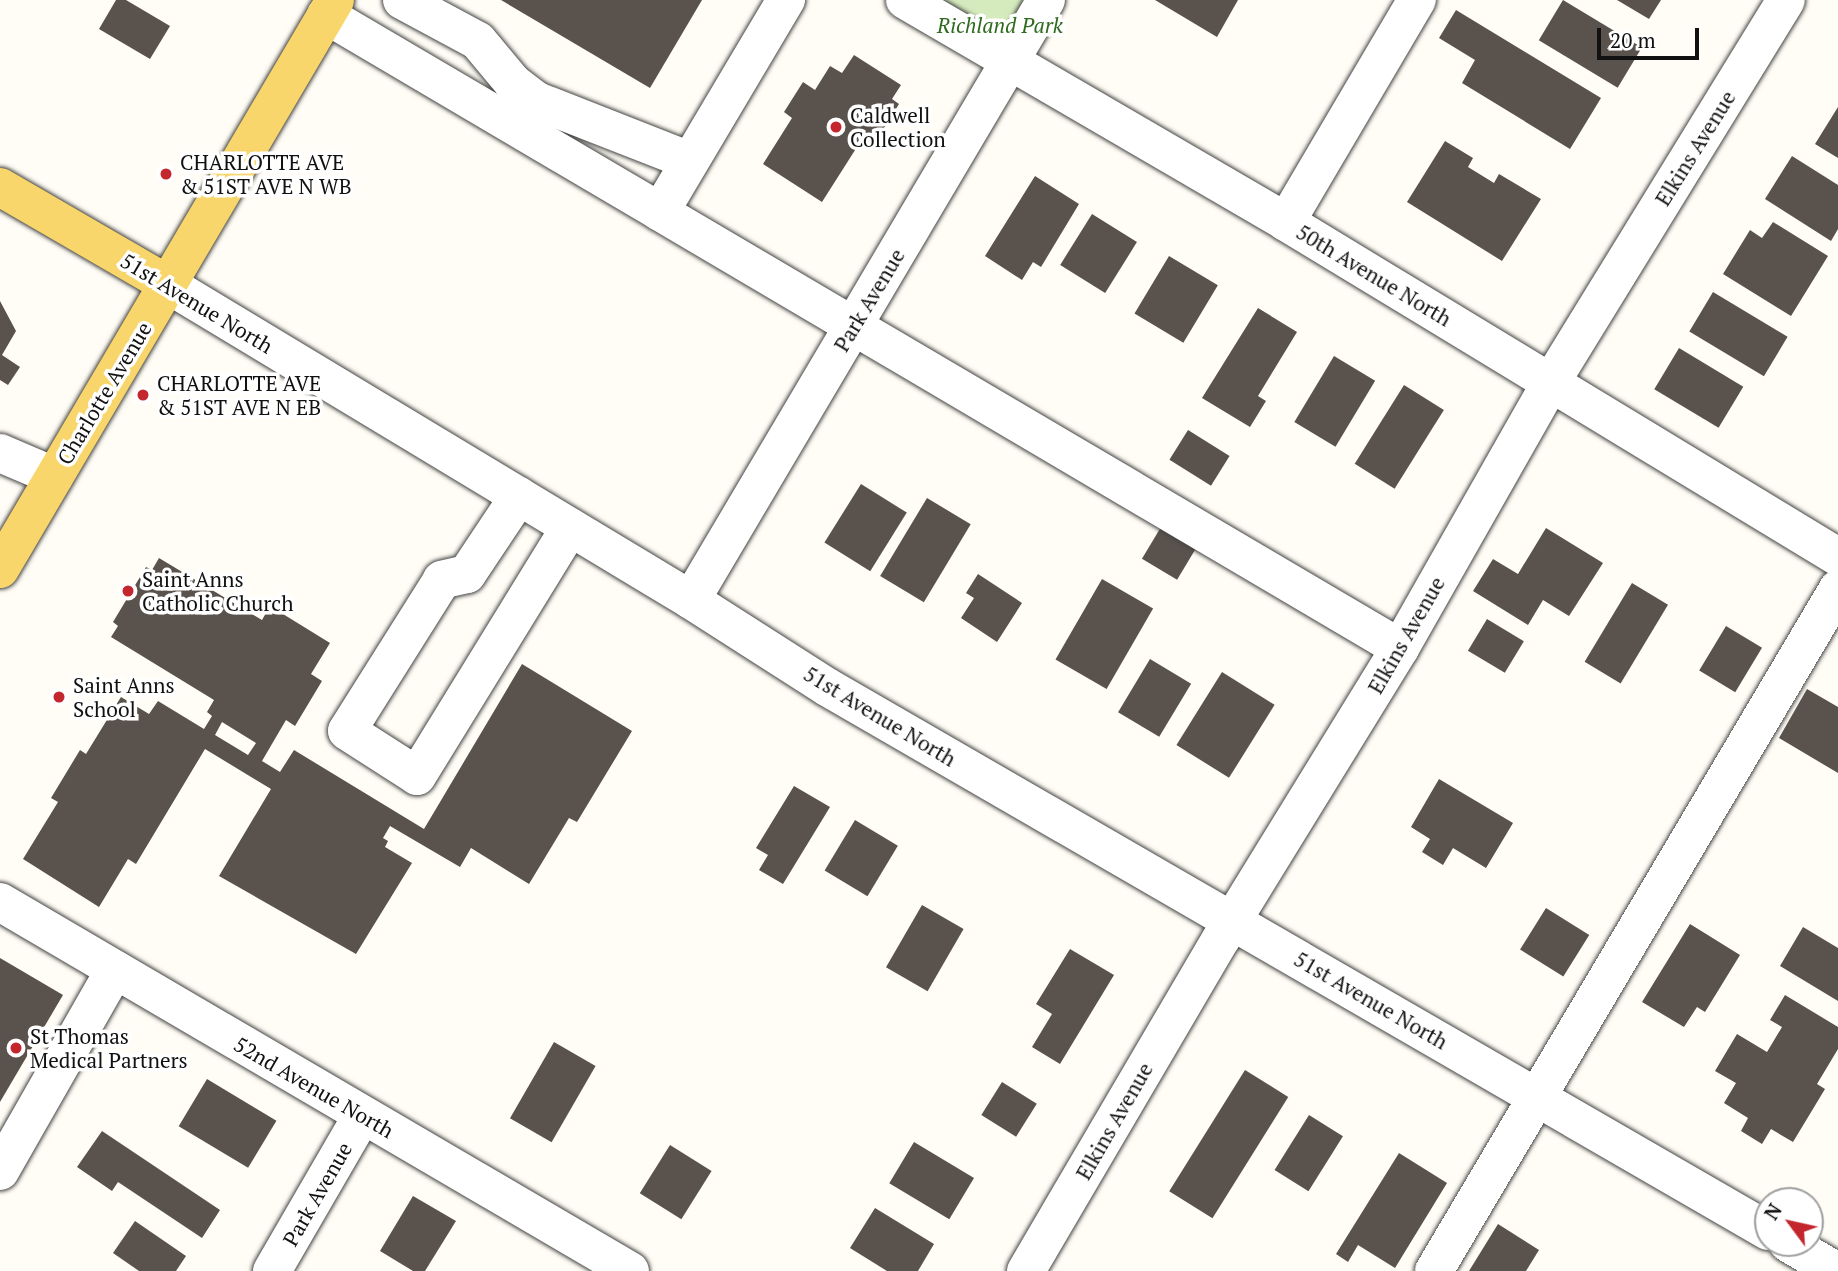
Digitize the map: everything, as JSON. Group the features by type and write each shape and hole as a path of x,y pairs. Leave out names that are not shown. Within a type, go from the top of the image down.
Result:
{"main road":[{"name":"Charlotte Avenue","path":"0,569 11,525 54,476 330,8"},
{"name":"51st Avenue North","path":"0,187 167,284"}],"street":[{"path":"402,0 478,41 513,83 537,101 690,161"},
{"path":"660,212 786,0"},
{"name":"50th Avenue North","path":"905,0 1286,222 1838,557"},
{"name":"Park Avenue","path":"691,600 1046,0"},
{"path":"1286,222 1417,0"},
{"name":"Elkins Avenue","path":"1027,1271 1232,921 1400,649 1550,382 1786,0"},
{"path":"330,8 660,212 1400,649"},
{"name":"51st Avenue North","path":"167,284 691,600 827,687 1754,1223"},
{"path":"0,453 54,476"},
{"path":"519,496 467,574 442,580 347,731 417,776 570,527"},
{"path":"1434,1271 1838,589"},
{"name":"52nd Avenue North","path":"0,902 630,1271"},
{"path":"0,1171 114,969"},
{"name":"Park Avenue","path":"272,1271 362,1116"},
{"path":"1812,1257 1836,1271"}],"green space":[{"name":"Richland Park","path":"905,0 1045,0 1009,61"}],"building":[{"path":"116,0 126,0 170,26 150,59 99,29"},
{"path":"501,0 702,0 650,88"},
{"path":"1155,0 1238,0 1217,37"},
{"path":"1563,0 1642,47 1618,88 1539,40"},
{"path":"1617,0 1661,0 1649,19"},
{"path":"1456,10 1601,98 1570,149 1462,83 1475,60 1439,38"},
{"name":"Caldwell Collection","path":"854,55 901,85 892,99 899,104 875,143 864,136 822,202 763,164 792,118 784,112 803,82 815,90 830,66 842,73"},
{"path":"1838,107 1838,158 1815,144"},
{"path":"1445,141 1473,158 1468,167 1494,183 1499,174 1541,199 1502,261 1407,202"},
{"path":"1792,156 1838,185 1838,229 1831,241 1765,199"},
{"path":"1035,176 1079,204 1041,267 1033,262 1022,280 985,256"},
{"path":"1092,214 1137,242 1105,293 1060,265"},
{"path":"1773,222 1828,256 1791,316 1723,274 1750,230 1762,238"},
{"path":"1169,256 1218,285 1183,343 1134,313"},
{"path":"1713,292 1788,337 1764,376 1689,331"},
{"path":"0,301 16,331 2,355 20,367 8,385 0,380"},
{"path":"1258,308 1297,332 1258,396 1266,401 1250,427 1202,398"},
{"path":"1679,348 1743,387 1719,428 1654,389"},
{"path":"1334,356 1375,381 1335,447 1294,422"},
{"path":"1404,385 1444,410 1395,489 1355,464"},
{"path":"1188,430 1230,456 1211,486 1169,460"},
{"path":"861,484 907,513 870,571 824,543"},
{"path":"927,498 971,524 924,602 880,576"},
{"path":"1161,527 1196,548 1177,580 1142,559"},
{"path":"1546,528 1603,563 1569,616 1543,600 1528,625 1473,591 1493,559 1518,574"},
{"path":"159,558 262,620 270,606 330,643 311,674 322,681 295,726 286,720 262,761 280,772 294,750 424,829 522,664 632,731 577,822 569,818 529,884 471,848 460,867 390,826 383,838 388,841 385,847 412,863 356,954 219,876 271,789 205,749 136,864 128,859 99,907 23,859 58,802 51,798 80,750 86,754 121,697 149,714 158,701 204,729 212,716 207,712 214,700 111,637 118,626 113,622 146,567 152,570","holes":["222,722 256,743 248,755 215,735"]},
{"path":"978,574 1022,603 997,642 961,618 974,598 966,593"},
{"path":"1102,579 1153,608 1107,689 1056,660"},
{"path":"1632,583 1668,605 1621,683 1585,662"},
{"path":"1487,619 1524,641 1505,673 1468,651"},
{"path":"1726,626 1762,648 1735,692 1699,671"},
{"path":"1150,659 1191,684 1159,737 1118,712"},
{"path":"1222,672 1275,705 1229,778 1176,745"},
{"path":"1807,689 1838,707 1838,773 1779,738"},
{"path":"1439,779 1513,823 1486,868 1453,848 1443,865 1422,852 1430,839 1411,827"},
{"path":"794,786 830,807 783,884 759,870 768,855 756,848"},
{"path":"855,820 898,846 867,896 825,871"},
{"path":"922,905 964,929 928,991 886,967"},
{"path":"1546,908 1589,935 1563,977 1520,950"},
{"path":"1690,924 1740,955 1705,1012 1697,1007 1684,1027 1642,1002"},
{"path":"1803,927 1838,948 1838,1001 1780,966"},
{"path":"1070,949 1114,975 1060,1064 1032,1047 1052,1014 1036,1004"},
{"name":"St Thomas Medical Partners","path":"0,958 63,995 0,1102"},
{"path":"1785,995 1838,1027 1838,1049 1817,1084 1825,1089 1793,1142 1771,1129 1762,1144 1741,1131 1748,1118 1724,1103 1736,1083 1715,1071 1737,1034 1767,1052 1782,1027 1770,1020"},
{"path":"554,1042 596,1066 552,1142 510,1118"},
{"path":"1245,1070 1288,1097 1212,1218 1169,1191"},
{"path":"207,1079 276,1121 248,1168 179,1126"},
{"path":"1002,1082 1037,1104 1016,1137 981,1115"},
{"path":"1309,1115 1343,1136 1308,1191 1275,1170"},
{"path":"102,1131 220,1210 202,1238 118,1182 112,1191 77,1167"},
{"path":"914,1142 974,1178 949,1219 889,1183"},
{"path":"670,1145 712,1171 681,1219 640,1193"},
{"path":"1399,1153 1447,1183 1395,1268 1358,1245 1348,1262 1336,1254"},
{"path":"413,1196 456,1221 425,1271 413,1271 380,1251"},
{"path":"875,1208 934,1244 918,1271 887,1271 850,1248"},
{"path":"135,1221 186,1256 176,1271 139,1271 113,1253"},
{"path":"1498,1224 1539,1250 1526,1271 1469,1271"}],"place":[{"name":"Caldwell Collection","path":"836,127"},
{"name":"CHARLOTTE AVE & 51ST AVE N WB","path":"166,174"},
{"name":"CHARLOTTE AVE & 51ST AVE N EB","path":"143,395"},
{"name":"Saint Anns Catholic Church","path":"128,591"},
{"name":"Saint Anns School","path":"59,697"},
{"name":"St Thomas Medical Partners","path":"16,1048"}]}
